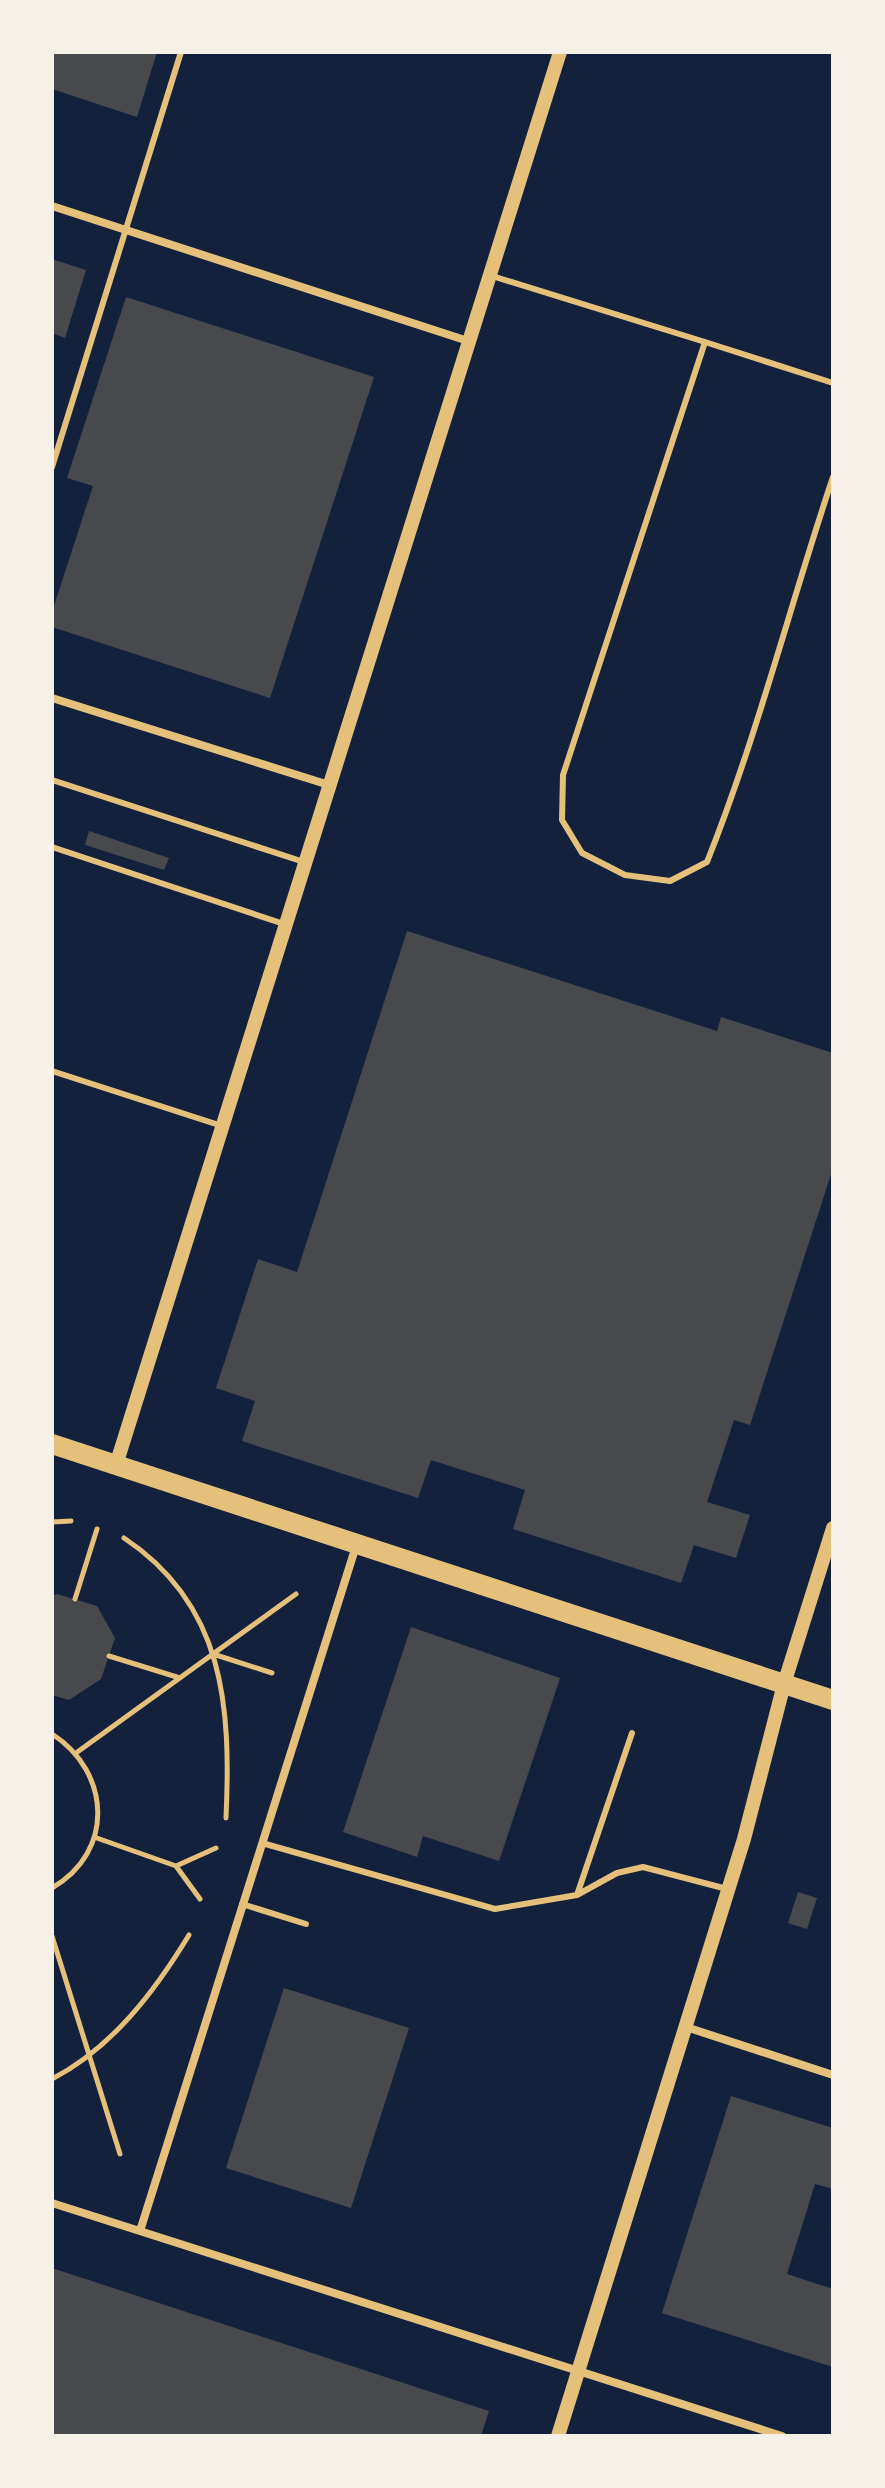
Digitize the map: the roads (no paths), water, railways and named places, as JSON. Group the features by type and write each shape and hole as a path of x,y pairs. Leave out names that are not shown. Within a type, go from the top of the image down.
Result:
{"main road":[{"path":"52,1444 833,1700"}],"street":[{"path":"116,1465 560,52"},
{"path":"52,206 468,341"},
{"path":"52,698 329,785"},
{"path":"558,2436 744,1839 784,1684 833,1528"},
{"path":"140,2231 356,1545"},
{"path":"686,2027 833,2075"},
{"path":"52,2203 782,2436"}],"lane":[{"path":"52,467 181,52"},
{"path":"489,275 833,383"},
{"path":"705,342 563,775 562,820 582,853 625,875 670,881 707,862 755,726 833,477"},
{"path":"52,780 305,862"},
{"path":"52,847 285,924"},
{"path":"52,1071 222,1126"},
{"path":"577,1895 632,1733"},
{"path":"262,1843 495,1909 577,1895 617,1873 643,1867 728,1889"},
{"path":"242,1904 306,1924"}]}
